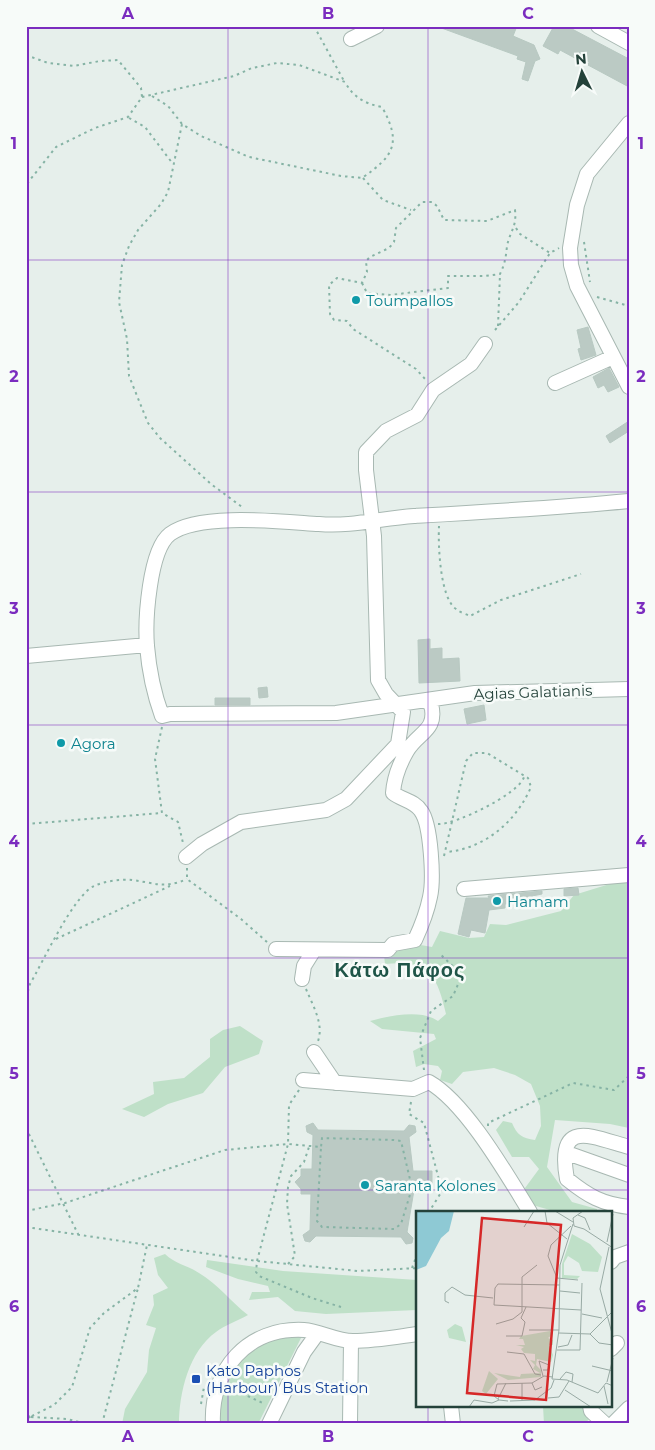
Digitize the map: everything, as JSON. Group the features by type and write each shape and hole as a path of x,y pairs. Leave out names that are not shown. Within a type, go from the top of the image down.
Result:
{"street":[{"path":"351,39 377,26"},
{"path":"598,26 629,43"},
{"path":"629,123 587,174 577,205 570,248 571,265 577,286 629,387"},
{"path":"186,857 202,844 241,822 326,810 346,799 398,744 403,712 386,694 378,680 374,536 371,522 366,452 386,431 418,415 433,390 471,364 485,344"},
{"path":"556,383 613,357"},
{"path":"162,716 156,702 147,645 153,566 162,543 170,534 199,524 252,518 323,525 629,501"},
{"path":"26,656 147,645"},
{"name":"Agias Galatianis","path":"162,716 170,714 336,713 475,693 629,689"},
{"path":"276,949 388,950 393,944 401,941 415,940 430,897 432,884 427,820 416,806 393,793 394,784 407,750 429,726 434,716 432,700"},
{"path":"464,889 629,875"},
{"path":"302,979 304,966 314,950"},
{"path":"314,1052 335,1083"},
{"path":"303,1080 335,1083 419,1085 444,1090 494,1154 529,1211"},
{"path":"629,1147 583,1134 574,1136 569,1140 565,1166 567,1179 607,1209 629,1207"},
{"path":"567,1153 629,1175"},
{"path":"612,1245 618,1257"},
{"path":"212,1424 212,1403 217,1384 240,1351 265,1337 285,1330 307,1330 351,1341 416,1334"},
{"path":"269,1424 304,1352 317,1334"},
{"path":"350,1424 351,1341"},
{"path":"450,1408 453,1424"},
{"path":"590,1408 591,1411 605,1424"},
{"path":"613,1424 629,1408"}],"path":[{"path":"314,26 351,92 367,104 382,107 389,120 392,147 388,158 362,178"},
{"path":"26,55 48,62 74,66 100,60 118,60 141,88 142,97 128,118 95,128 56,147 26,185"},
{"path":"142,97 152,96 208,80 234,76 252,68 277,64 299,65 345,82"},
{"path":"152,96 168,106 182,124 201,136 249,156 341,176 362,178 383,200 412,210"},
{"path":"128,118 145,127 173,164"},
{"path":"182,124 180,144 173,164 168,192 161,204 138,230 129,246 122,265 119,302 127,339 129,376 148,423 160,438 211,484 242,506 252,518"},
{"path":"362,283 367,272 366,261 388,248 394,242 396,228 422,202 432,202 440,210 444,220 462,222 487,220 515,210 515,228 510,236 505,264 500,274 500,321 495,330"},
{"path":"515,228 520,234 550,253"},
{"path":"583,235 590,283"},
{"path":"485,344 519,302 550,253 562,246"},
{"path":"362,283 367,293 390,295 448,288 448,276 500,274"},
{"path":"362,283 337,278 329,285 330,314 334,320 348,321 360,334 416,369 433,390"},
{"path":"594,290 597,298 629,306"},
{"path":"439,516 443,587 447,599 455,609 470,616 501,600 581,574"},
{"path":"162,716 162,730 155,759 162,813"},
{"path":"442,860 446,852 466,761 473,754 486,753 528,778 531,787 526,799 500,830 476,845 460,851 446,852"},
{"path":"427,820 437,824 451,823 504,797 522,782 524,777"},
{"path":"26,824 162,813 178,822 186,857 187,879"},
{"path":"56,939 187,879"},
{"path":"187,879 241,919 276,949"},
{"path":"26,998 30,984 78,899 94,886 114,880 131,880 171,886"},
{"path":"431,1211 442,1191 424,1123 409,1114 419,1085 420,1038 431,1011 453,996 462,975 439,953"},
{"path":"302,979 318,1018 321,1032 314,1052"},
{"path":"483,1140 488,1123 573,1083 614,1090 629,1076"},
{"path":"303,1080 289,1105 288,1144 257,1261 256,1272 259,1276 312,1298 342,1307"},
{"path":"26,1128 65,1203 79,1236"},
{"path":"322,1138 401,1141 413,1182 401,1224 394,1229 322,1227 317,1221 321,1147 322,1138"},
{"path":"26,1211 65,1203 225,1150 288,1144 293,1146 321,1147"},
{"path":"288,1264 295,1256 287,1204 288,1187 291,1176 304,1162 309,1147"},
{"path":"26,1227 257,1261 358,1271 416,1268"},
{"path":"102,1424 138,1288 147,1245"},
{"path":"412,1268 416,1257"},
{"path":"27,1418 54,1405 72,1387 90,1328 104,1313 138,1288"},
{"path":"217,1384 276,1408"},
{"path":"26,1410 27,1418 33,1424"},
{"path":"27,1418 67,1419 88,1424"}],"green space":[{"path":"613,883 629,883 629,1128 610,1124 555,1120 547,1167 572,1202 597,1209 597,1211 554,1211 529,1204 525,1188 539,1169 529,1157 512,1157 496,1130 503,1121 512,1123 520,1135 535,1140 541,1126 540,1106 531,1084 515,1075 494,1068 463,1072 452,1084 440,1080 442,1071 438,1066 424,1064 416,1067 413,1051 436,1039 434,1034 382,1029 370,1021 414,1014 431,1017 438,1021 446,1014 439,989 428,972 411,964 385,964 384,955 415,944 432,947 440,931 469,938 484,937 490,924 506,925 561,911 574,895"},
{"path":"240,1026 263,1041 259,1054 225,1067 203,1093 168,1104 144,1117 122,1109 154,1094 153,1082 184,1078 210,1057 210,1039 223,1030"},
{"path":"165,1254 206,1277 248,1315 216,1332 207,1340 192,1361 181,1399 179,1424 122,1424 125,1409 147,1372 149,1350 156,1328 146,1325 154,1305 153,1295 168,1288 158,1275 154,1258"},
{"path":"207,1260 283,1271 416,1280 416,1310 326,1314 295,1311 278,1297 249,1300 252,1292 270,1292 268,1286 238,1279 206,1267"},
{"path":"303,1334 258,1424 218,1424 220,1399 225,1386 230,1374 246,1354 268,1341"},
{"path":"543,1408 600,1409 584,1424 544,1424"}],"building":[{"path":"436,26 517,26 513,36 534,45 540,59 535,61 528,81 522,79 526,62 517,59 518,56"},
{"path":"554,26 574,26 572,29 629,59 629,87 560,50 558,54 543,46"},
{"path":"588,327 596,355 581,360 578,349 581,348 577,330"},
{"path":"609,368 619,387 608,392 604,385 598,388 593,377"},
{"path":"629,421 629,431 610,443 606,436"},
{"path":"430,639 430,649 442,648 442,659 459,658 460,681 419,683 418,640"},
{"path":"267,687 268,697 259,698 258,688"},
{"path":"215,698 250,698 250,705 215,705"},
{"path":"484,705 486,720 467,724 464,709"},
{"path":"578,888 579,895 564,896 564,889"},
{"path":"542,891 542,894 532,896 533,907 522,908 521,902 505,904 505,908 489,910 485,933 471,930 469,937 458,934 466,898 489,898 488,896"},
{"name":"Saranta Kolones","path":"313,1123 318,1130 404,1131 409,1125 415,1126 416,1132 409,1137 413,1171 432,1171 432,1190 414,1190 407,1232 413,1238 412,1243 406,1244 401,1237 316,1236 310,1242 305,1241 303,1235 310,1230 311,1194 301,1194 301,1189 295,1182 301,1176 301,1169 312,1169 313,1135 307,1132 306,1126"}],"place":[{"name":"Toumpallos","path":"356,300"},
{"name":"Agora","path":"61,743"},
{"name":"Hamam","path":"497,901"},
{"name":"Saranta Kolones","path":"365,1185"},
{"name":"Kato Paphos (Harbour) Bus Station","path":"196,1379"}],"district":[{"name":"Κάτω Πάφος","path":"400,970"}]}
